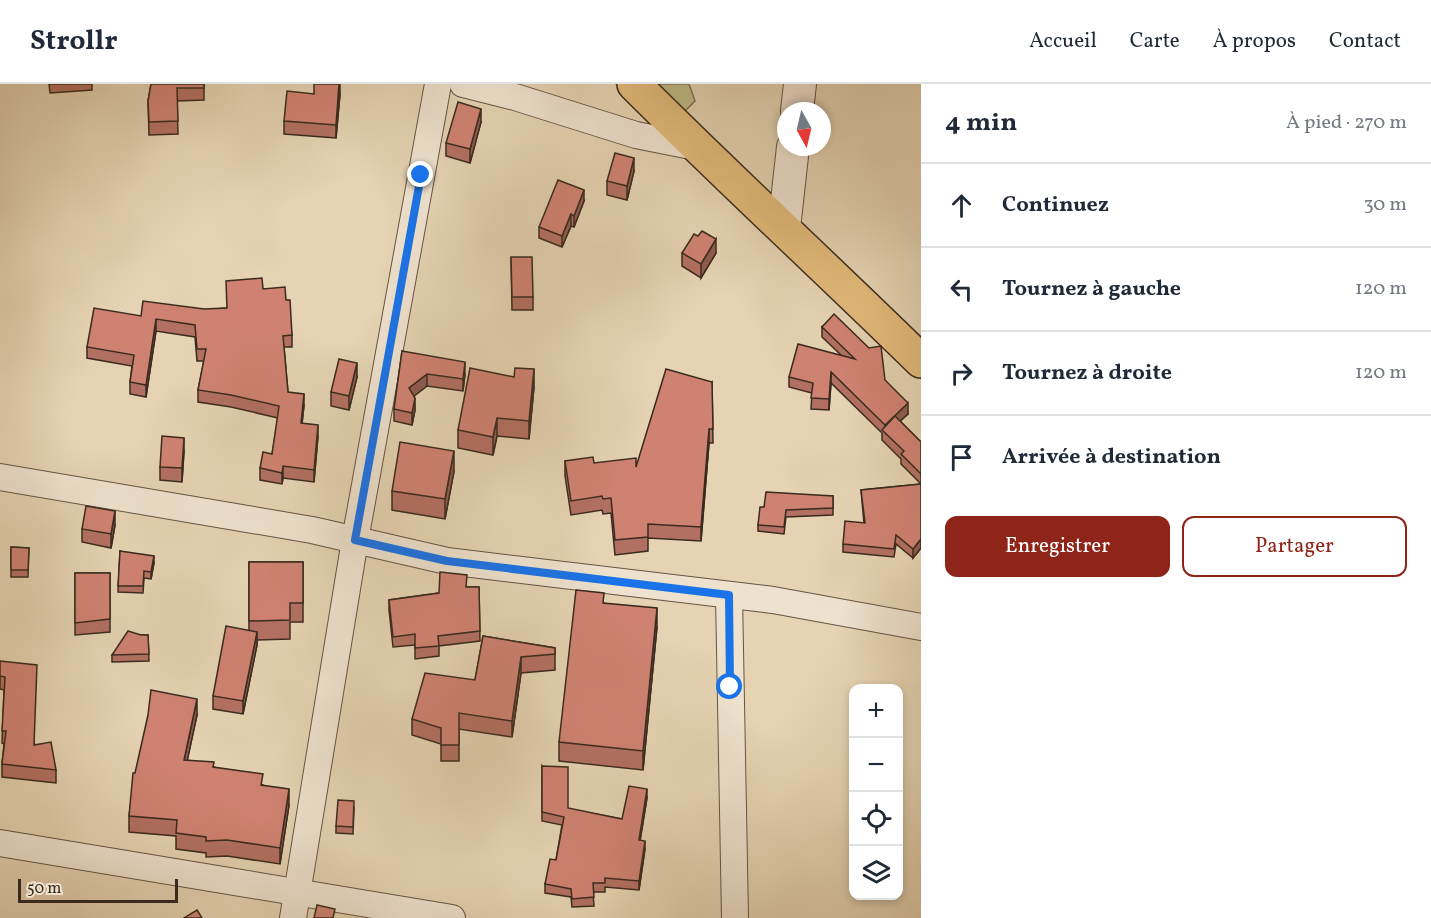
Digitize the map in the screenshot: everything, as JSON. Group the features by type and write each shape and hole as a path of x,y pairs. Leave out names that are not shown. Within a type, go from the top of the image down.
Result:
{"highway":[{"path":"634,84 696,147 784,228 921,361"}],"street":[{"path":"293,918 355,540 438,84"},
{"path":"464,84 515,97 636,135 696,147"},
{"path":"798,102 800,84"},
{"path":"784,228 792,156"},
{"path":"0,477 312,530 447,561 773,600 921,627"},
{"path":"729,595 735,918"},
{"path":"0,843 452,918"}],"shaded area":[{"path":"616,84 689,84 695,101 675,121 640,108"}],"building":[{"path":"151,84 204,84 204,88 177,88 178,121 149,122 148,101"},
{"path":"314,84 339,84 336,125 284,121 287,91 314,94"},
{"path":"458,102 481,109 470,149 446,143"},
{"path":"615,153 634,158 627,186 607,181"},
{"path":"558,180 584,190 574,216 571,214 562,236 539,227"},
{"path":"702,231 716,239 701,264 682,253 694,234 698,236"},
{"path":"511,257 532,257 533,297 512,297"},
{"path":"262,278 263,289 285,287 286,300 290,300 292,335 283,336 288,392 304,394 301,423 318,425 314,470 283,466 282,473 260,468 263,452 272,454 279,406 198,390 206,349 197,349 195,325 156,319 146,385 130,382 134,355 87,347 94,308 141,316 143,301 204,309 227,308 226,281"},
{"path":"834,314 869,348 881,346 885,380 908,403 885,425 831,372 829,399 811,398 813,383 789,377 798,344 855,359 822,327"},
{"path":"402,351 465,362 463,379 427,374 409,388 415,398 412,413 394,409"},
{"path":"339,359 357,363 349,396 331,392"},
{"path":"470,368 514,377 515,368 534,369 529,421 497,418 493,437 458,430"},
{"path":"666,369 712,382 713,429 709,429 701,527 648,524 648,537 615,540 611,498 603,499 602,496 571,501 565,461 593,457 594,463 636,458 636,467"},
{"path":"895,416 921,442 921,474 901,454 904,451 882,430"},
{"path":"162,436 184,438 182,468 160,467"},
{"path":"400,442 454,451 445,499 392,491"},
{"path":"921,484 921,539 913,549 896,535 894,549 843,544 845,521 865,523 861,490"},
{"path":"766,492 833,496 833,508 786,510 784,527 758,525 760,507 764,507"},
{"path":"86,506 115,511 111,534 82,529"},
{"path":"11,547 29,548 28,570 11,570"},
{"path":"120,551 154,556 151,572 144,571 143,586 118,586"},
{"path":"249,562 303,562 303,603 290,603 290,620 249,621"},
{"path":"440,572 467,575 466,587 479,587 480,631 438,636 439,646 415,648 415,634 393,637 389,600 439,593"},
{"path":"75,573 110,573 110,619 75,623"},
{"path":"576,590 604,593 603,603 657,608 643,751 559,742"},
{"path":"226,626 257,632 243,701 213,696"},
{"path":"128,631 148,635 149,654 112,655"},
{"path":"483,636 555,648 555,654 521,657 512,721 459,713 459,745 441,745 441,728 412,719 425,673 475,680"},
{"path":"0,661 37,665 34,745 51,742 56,770 2,764 6,731 2,731 5,677 0,676"},
{"path":"151,690 197,699 184,760 214,762 213,767 263,774 261,785 289,789 280,848 227,840 206,841 206,837 176,833 177,820 129,816 133,773 135,773 148,715"},
{"path":"542,766 568,767 568,808 622,819 629,786 647,789 639,840 645,841 639,881 605,878 605,883 593,883 594,897 572,899 571,889 545,884 550,859 556,860 564,817 542,812"},
{"path":"338,800 354,801 353,827 336,826"},
{"path":"317,905 335,909 333,918 314,918"},
{"path":"197,910 202,918 184,918"}],"route":[{"path":"421,175 355,540 447,561 729,595 730,687"}]}
